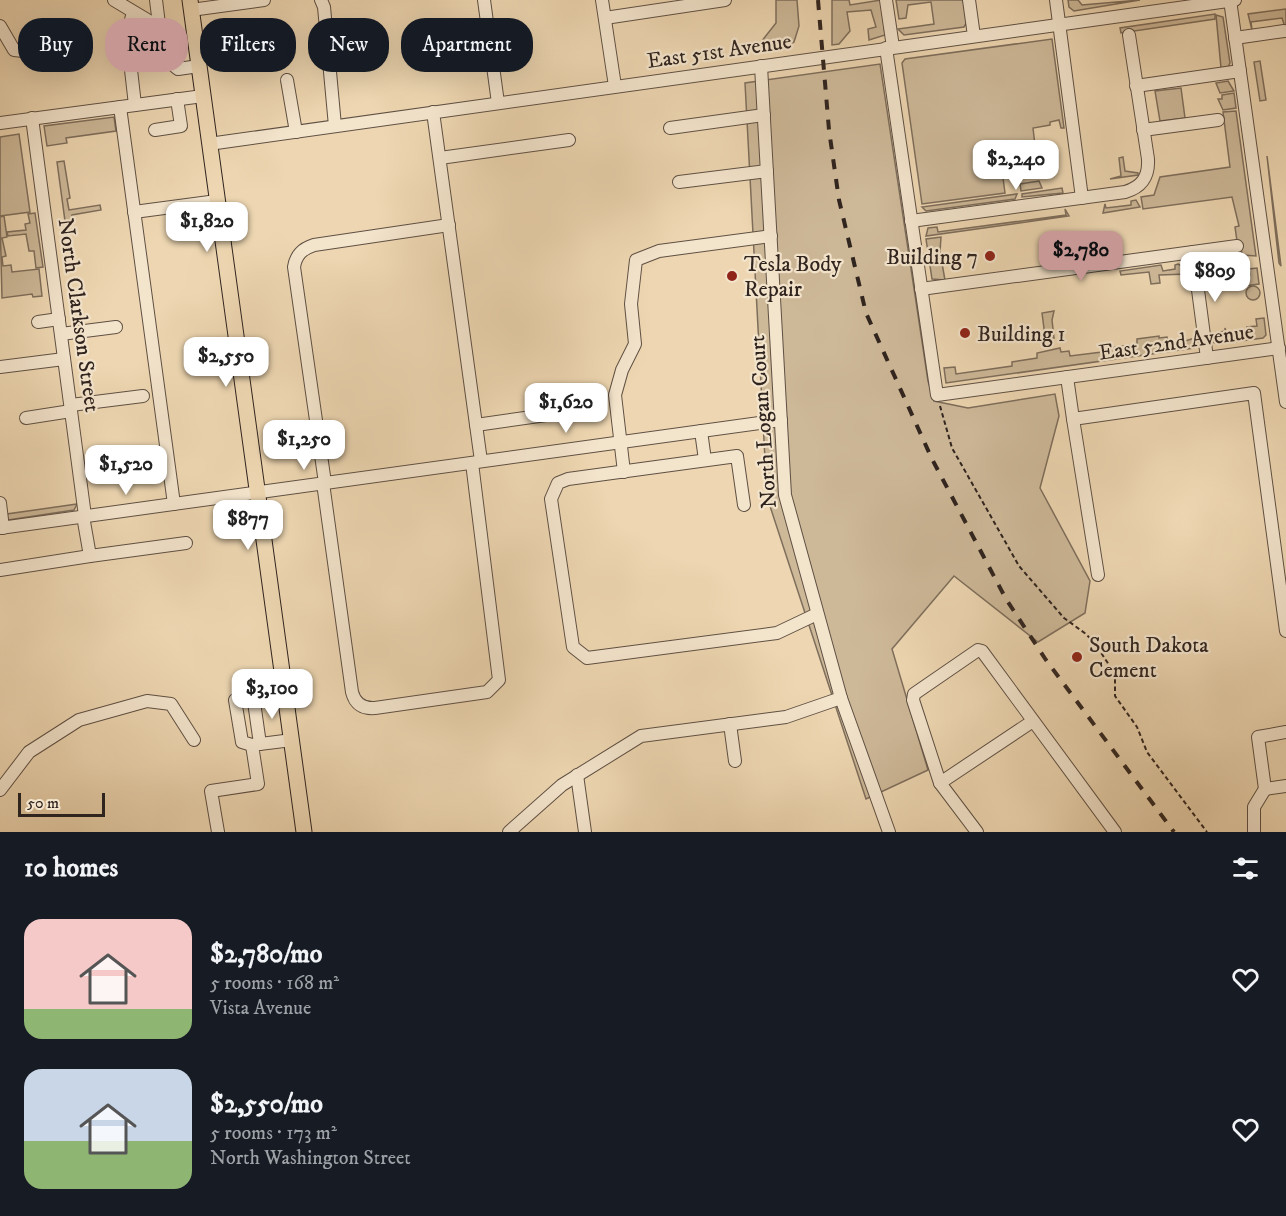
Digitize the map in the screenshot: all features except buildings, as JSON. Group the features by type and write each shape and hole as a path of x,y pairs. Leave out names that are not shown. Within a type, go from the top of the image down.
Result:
{"main road":[{"path":"191,5 304,832"}],"street":[{"path":"114,0 143,18"},
{"path":"156,0 158,18"},
{"path":"191,5 264,0"},
{"path":"321,0 324,7 335,126"},
{"path":"484,0 498,103"},
{"path":"602,0 615,86"},
{"path":"605,18 725,0"},
{"path":"886,0 911,221 937,395"},
{"path":"969,0 974,36"},
{"path":"1056,0 1082,198"},
{"path":"1230,0 1286,402"},
{"name":"East 51st Avenue","path":"209,144 1059,24 1146,6 1235,0"},
{"path":"131,18 133,12"},
{"path":"0,26 14,50 18,50"},
{"path":"1235,38 1284,32"},
{"path":"911,221 1125,192 1142,184 1148,168 1129,35"},
{"path":"188,68 199,66"},
{"name":"North Logan Court","path":"761,66 785,495 841,698 889,832"},
{"path":"1136,86 1240,71"},
{"path":"130,72 135,105"},
{"path":"287,80 296,132"},
{"path":"0,123 203,96"},
{"path":"155,130 181,126 177,99"},
{"path":"120,107 174,504"},
{"path":"433,112 440,158 476,425 477,462 499,680 486,692 375,708 363,707 352,692 294,267 296,260 306,248 314,245 449,225"},
{"path":"670,128 764,115"},
{"name":"North Clarkson Street","path":"32,118 90,556"},
{"path":"1143,130 1218,120"},
{"path":"440,158 569,140"},
{"path":"679,182 767,171"},
{"path":"134,213 217,201"},
{"path":"624,472 615,394 622,370 635,344 631,304 636,260 658,251 771,236"},
{"path":"921,289 1237,246"},
{"path":"1193,252 1207,358"},
{"path":"38,322 59,319"},
{"path":"61,334 116,327"},
{"name":"East 52nd Avenue","path":"937,395 1279,348"},
{"path":"0,367 64,359"},
{"path":"1067,377 1098,575"},
{"path":"1074,419 1254,393 1286,631"},
{"path":"26,418 142,396"},
{"path":"476,425 574,411"},
{"path":"0,503 2,528 781,420"},
{"path":"701,431 705,460"},
{"path":"744,505 737,456 563,481 551,493 571,641 577,653 593,657 777,633 817,614"},
{"path":"0,570 186,543"},
{"path":"975,830 940,783 913,700 914,694 971,652 982,651 1114,832"},
{"path":"218,832 211,791 258,784 253,695"},
{"path":"509,832 562,785 641,736 786,717 841,698"},
{"path":"235,700 242,742 256,745 292,740"},
{"path":"0,790 29,752 79,720 147,701 171,704 194,740"},
{"path":"940,783 1033,721"},
{"path":"730,724 735,761"},
{"path":"1254,832 1254,807 1265,789 1258,737 1286,732"},
{"path":"577,775 585,832"},
{"path":"1265,789 1286,786"}],"path":[{"path":"937,395 952,448 1019,566 1064,618 1086,634 1096,645 1115,674 1115,696 1137,727 1147,752 1207,832"}],"shaded area":[{"path":"776,0 797,0 799,26 794,42 786,47 754,51 776,23"},
{"path":"832,0 849,0 850,5 881,0 885,35 869,40 868,29 876,27 871,10 847,12 850,31 839,44 832,45"},
{"path":"896,0 964,0 967,22 964,27 904,35 898,29 934,24 931,2 908,5 906,18 899,19"},
{"path":"1068,0 1078,0 1082,5 1140,0 1074,11 1069,7"},
{"path":"1286,9 1286,30 1282,18 1251,22 1252,30 1248,14"},
{"path":"1215,14 1215,19 1121,33 1120,28"},
{"path":"1216,15 1223,17 1230,63 1228,67 1221,68"},
{"path":"1052,39 1064,128 1061,128 1059,120 1050,122 1050,125 1033,128 1035,145 1015,148 1017,168 1002,170 1005,193 922,204 902,63 905,59"},
{"path":"1260,61 1266,100 1260,101 1254,62"},
{"path":"880,64 928,381 934,401 968,408 1055,394 1059,416 1040,488 1090,581 1085,613 1038,642 954,576 892,649 928,770 866,799 767,497 745,83"},
{"path":"1228,81 1234,91 1220,93 1216,83"},
{"path":"1181,88 1185,118 1160,121 1155,91"},
{"path":"1234,93 1236,108 1223,110 1218,99 1222,99 1222,95"},
{"path":"1236,111 1256,256 1242,255 1240,241 1237,241 1235,227 1239,226 1232,197 1143,209 1141,197 1154,195 1160,177 1230,167 1223,112"},
{"path":"114,117 116,131 66,138 67,143 47,146 44,126"},
{"path":"19,134 30,212 0,216 0,137"},
{"path":"1267,156 1281,266 1279,263"},
{"path":"1123,157 1125,171 1138,173 1138,175 1110,179 1121,176 1119,158"},
{"path":"64,161 70,198 67,199 69,210 100,205 101,210 72,215 72,220 65,221 57,162"},
{"path":"1039,181 1042,188 1021,191 1020,184"},
{"path":"1062,188 1063,193 1022,197 1022,194"},
{"path":"1017,194 1015,199 926,211 922,207"},
{"path":"1136,200 1140,207 1103,213 1105,204 1106,208 1131,205 1131,201"},
{"path":"1065,209 1069,216 926,236 928,228 937,227 938,232 1066,215"},
{"path":"35,213 43,267 36,268 34,251 29,251 26,234 8,236 7,232 26,230 25,224 30,223 28,214"},
{"path":"4,216 7,237 2,238 6,256 2,257 3,266 11,265 12,272 39,269 42,296 33,297 32,294 2,298 0,217"},
{"path":"941,237 940,252 945,280 932,279 926,239"},
{"path":"1161,265 1163,271 1175,269 1175,265 1184,267 1187,274 1159,275 1160,283 1151,284 1149,272 1121,275 1120,271"},
{"path":"1257,268 1259,284 1245,286 1243,277 1250,275 1249,269"},
{"path":"1253,286 1258,288 1260,293 1258,298 1253,300 1248,298 1246,293 1248,288"},
{"path":"1054,311 1052,320 1054,338 1045,336 1042,313"},
{"path":"1264,318 1266,335 1263,338 1218,344 1212,342 1211,337 1220,336 1220,332 1225,331 1225,328 1227,336 1248,333 1247,327 1257,326 1256,319"},
{"path":"1159,336 1159,338 1167,337 1169,346 1198,337 1199,344 1194,348 946,383 944,368 955,367 956,374 1012,366 1012,362 1037,358 1037,353 1060,348 1061,352 1069,351 1070,356 1110,351 1110,348 1137,344 1137,339"},
{"path":"77,504 74,510 8,520 7,514"}],"railway":[{"path":"818,0 829,130 839,200 866,313 932,459 1006,599 1046,660 1174,832"}],"place":[{"name":"Building 7","path":"990,256"},
{"name":"Tesla Body Repair","path":"732,276"},
{"name":"Building 1","path":"965,333"},
{"name":"South Dakota Cement","path":"1077,657"}]}
